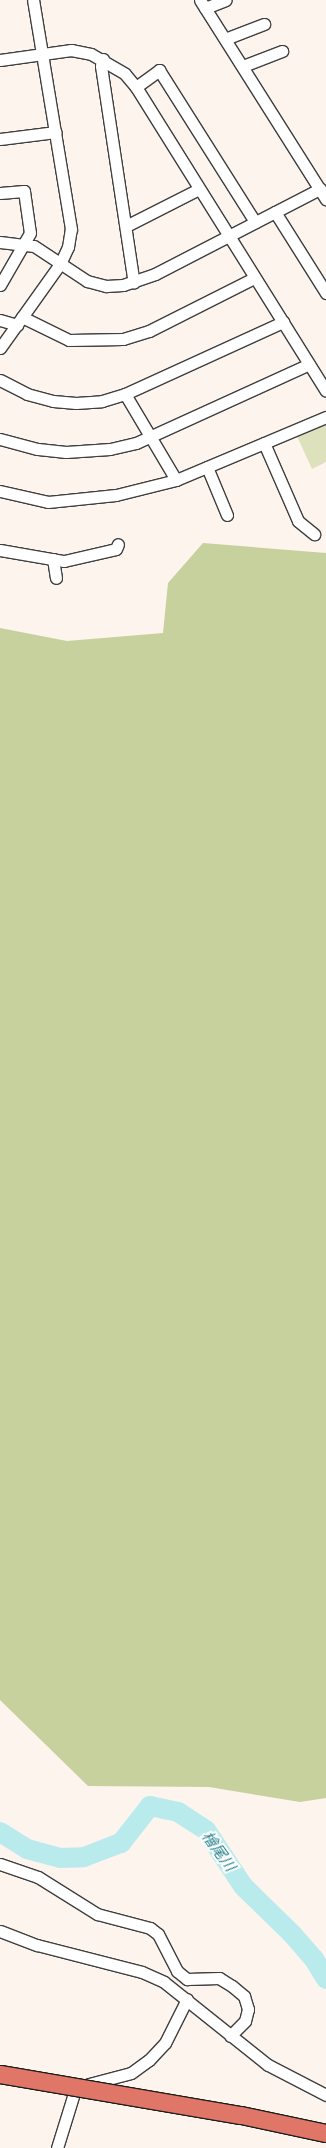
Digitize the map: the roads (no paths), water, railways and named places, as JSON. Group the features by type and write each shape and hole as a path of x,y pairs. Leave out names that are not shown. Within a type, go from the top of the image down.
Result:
{"highway":[{"path":"0,2074 233,2114 326,2133"}],"street":[{"path":"0,348 60,264 68,247 71,228 33,0"},
{"path":"226,0 202,4 243,66 326,199"},
{"path":"225,39 264,24"},
{"path":"0,60 70,50 103,59 125,74 136,86 254,278 326,391"},
{"path":"243,66 282,51"},
{"path":"103,59 101,66 134,283"},
{"path":"136,86 159,70 255,222"},
{"path":"0,140 56,132"},
{"path":"126,226 199,189"},
{"path":"0,242 26,244 87,281 106,286 134,283 320,189"},
{"path":"0,193 24,192 30,233 26,244 0,285"},
{"path":"275,212 326,293"},
{"path":"0,320 20,321 69,340 123,339 149,331 254,278"},
{"path":"0,380 27,394 53,401 76,403 102,401 125,394 283,322"},
{"path":"0,439 38,449 66,452 110,448 151,437 309,364"},
{"path":"125,394 176,480"},
{"path":"0,491 48,502 116,495 176,480 326,417"},
{"path":"264,443 298,520 314,534"},
{"path":"207,467 227,515"},
{"path":"0,550 64,561 116,549 118,544"},
{"path":"53,559 56,578"},
{"path":"0,1864 38,1877 97,1914 150,1928 158,1934 177,1971 188,1979 219,1978 232,1986 244,1996 248,2009 245,2021 230,2036"},
{"path":"0,1931 37,1945 142,1972 164,1982 268,2065 326,2095"},
{"path":"57,2148 74,2093 90,2084 131,2073 149,2060 165,2043 187,1999"}],"waterway":[{"name":"檜尾川","path":"0,1832 27,1849 60,1858 84,1857 121,1843 150,1806 178,1812 206,1830 243,1886 293,1935 314,1959 326,1979"}]}
